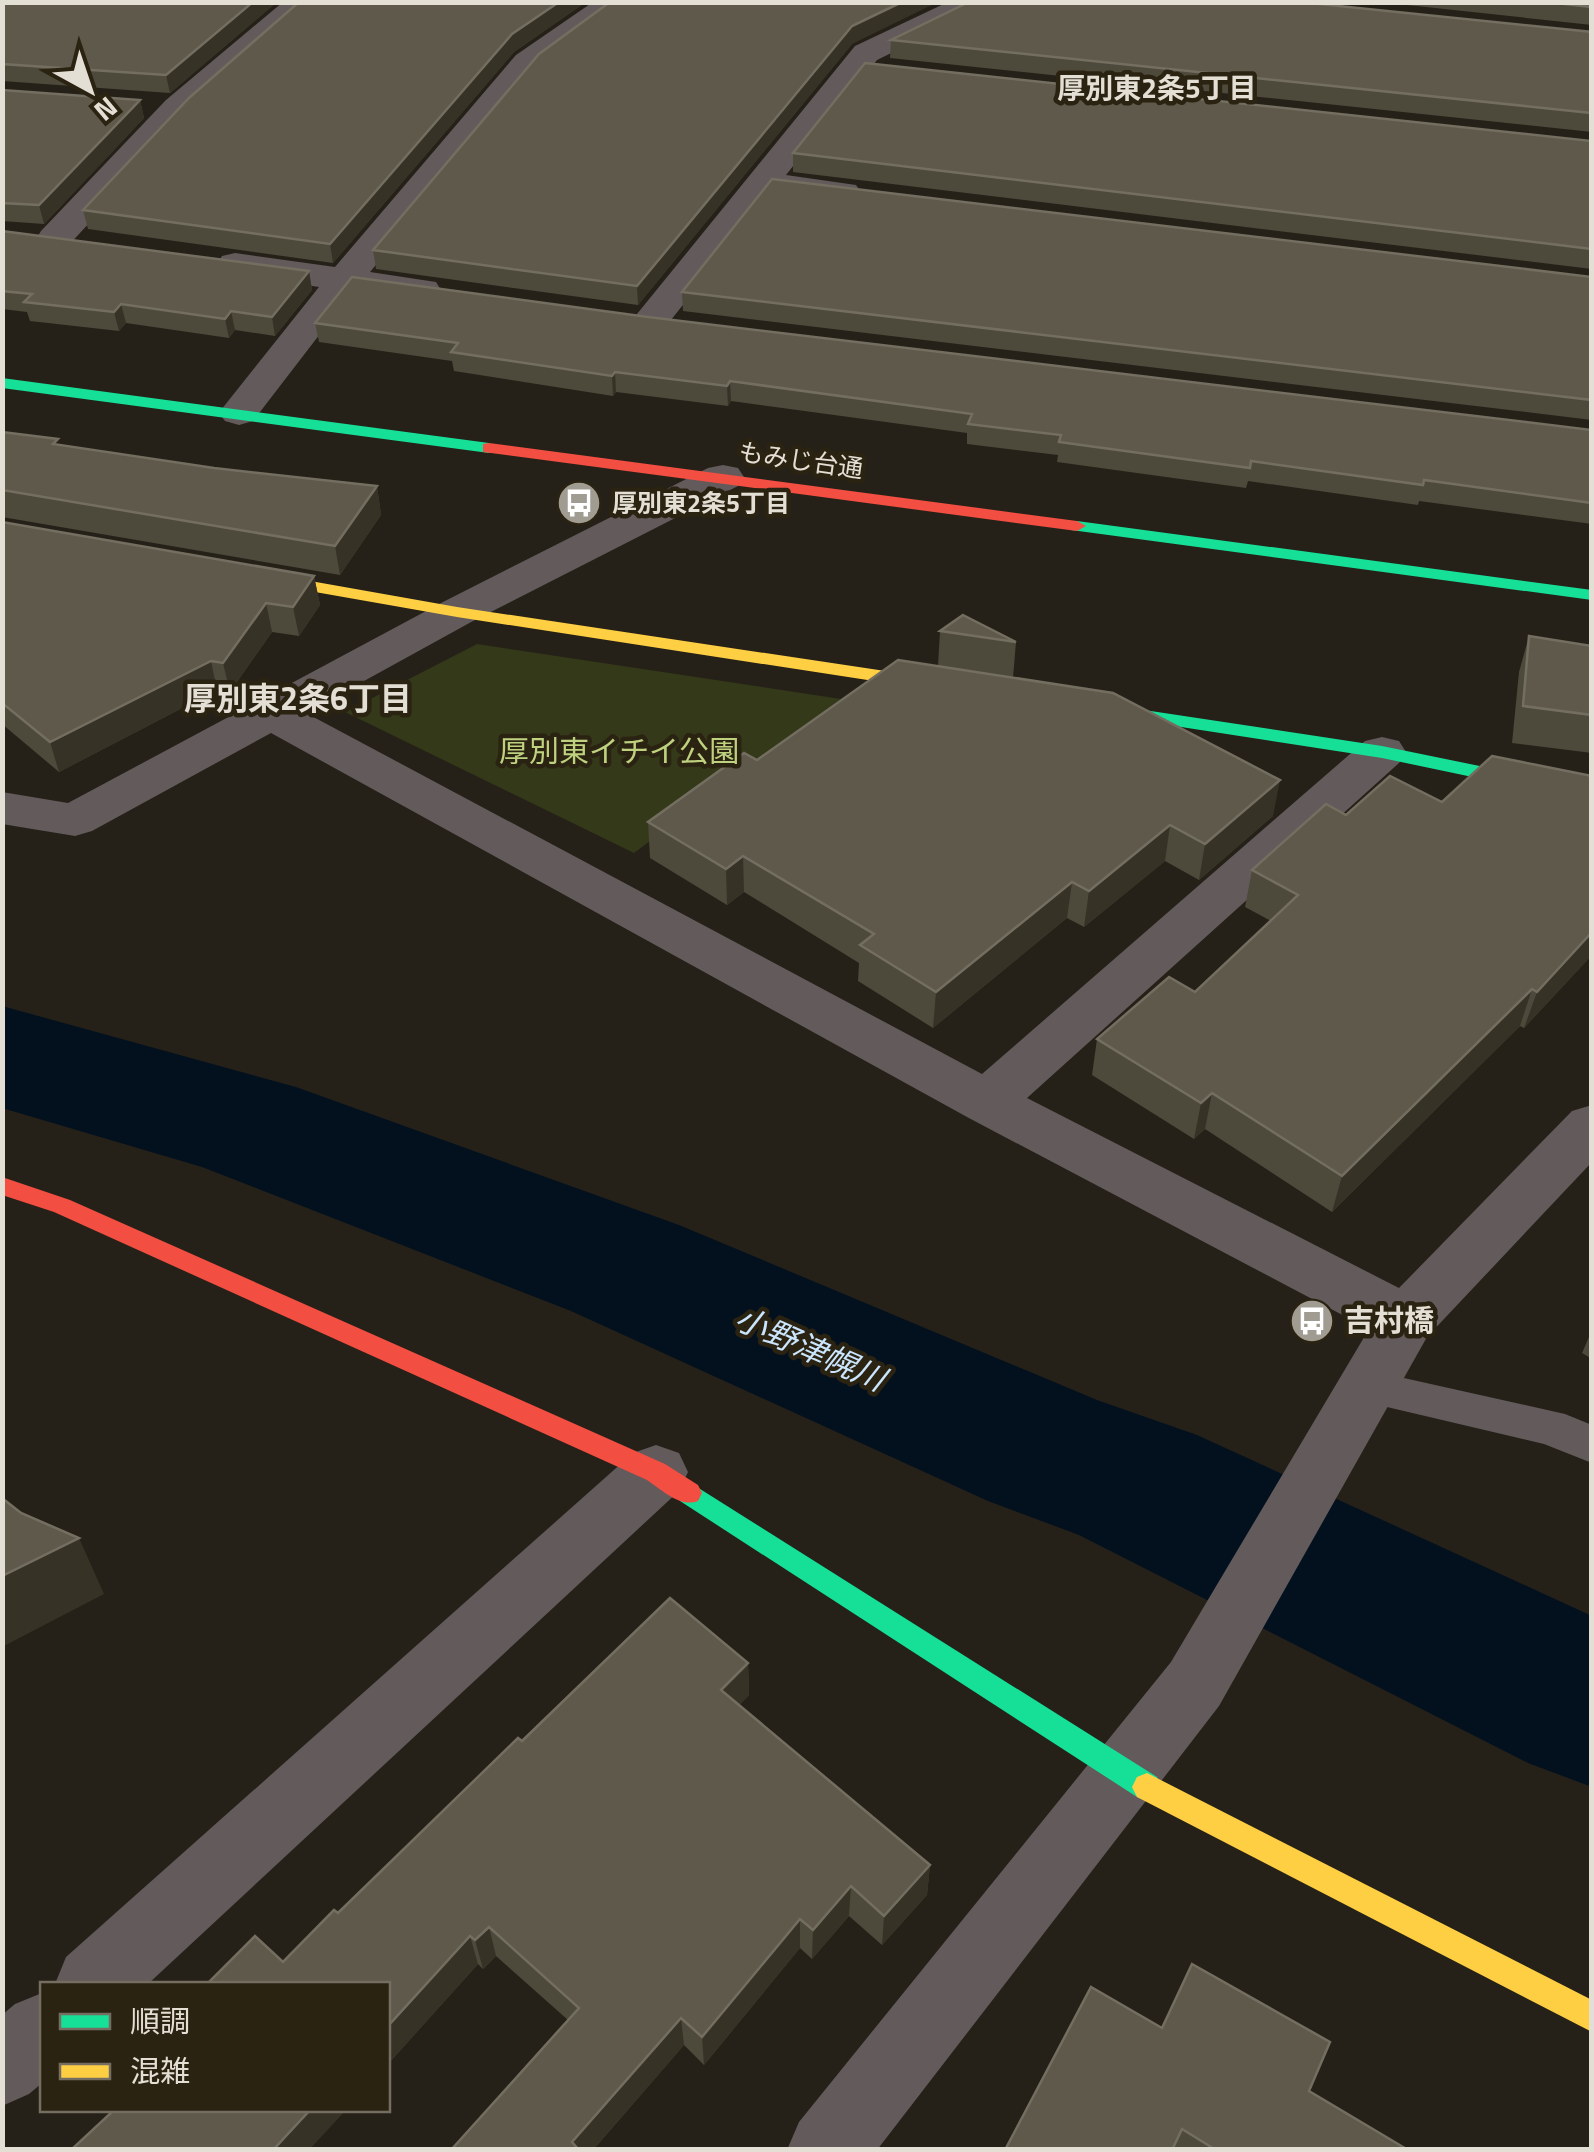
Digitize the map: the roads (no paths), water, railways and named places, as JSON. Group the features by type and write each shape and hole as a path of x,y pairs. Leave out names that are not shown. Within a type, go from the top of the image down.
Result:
{"street":[{"path":"93,245 37,238 178,107 302,2"},
{"path":"240,413 344,280 527,62 614,2"},
{"path":"650,322 866,53 973,2"},
{"path":"857,67 896,71"},
{"path":"139,104 178,107"},
{"path":"761,182 880,196"},
{"path":"209,261 459,295"},
{"path":"612,316 690,326"},
{"name":"もみじ台通","path":"2,383 1592,595"},
{"path":"2,808 75,820 457,612 723,477"},
{"path":"211,568 457,612 969,690"},
{"path":"1067,704 1382,752 1592,796"},
{"path":"274,714 987,1102 1406,1320"},
{"path":"987,1102 1382,752"},
{"path":"827,2150 1195,1684 1406,1320 1592,1126"},
{"path":"2,1186 62,1206 656,1472 1124,1774 1592,2017"},
{"path":"96,1982 656,1472"},
{"path":"2,2067 40,2033"}],"lane":[{"path":"1368,1386 1550,1427 1592,1445"}],"waterway":[{"name":"小野津幌川","path":"2,1057 245,1125 625,1268 1046,1452 1138,1485 1592,1704"}],"place":[{"name":"厚別東2条5丁目","path":"579,503"},
{"name":"吉村橋","path":"1312,1321"}],"district":[{"name":"厚別東2条5丁目","path":"1157,88"},
{"name":"厚別東2条6丁目","path":"298,699"}],"park label":[{"name":"厚別東イチイ公園","path":"619,752"}]}
